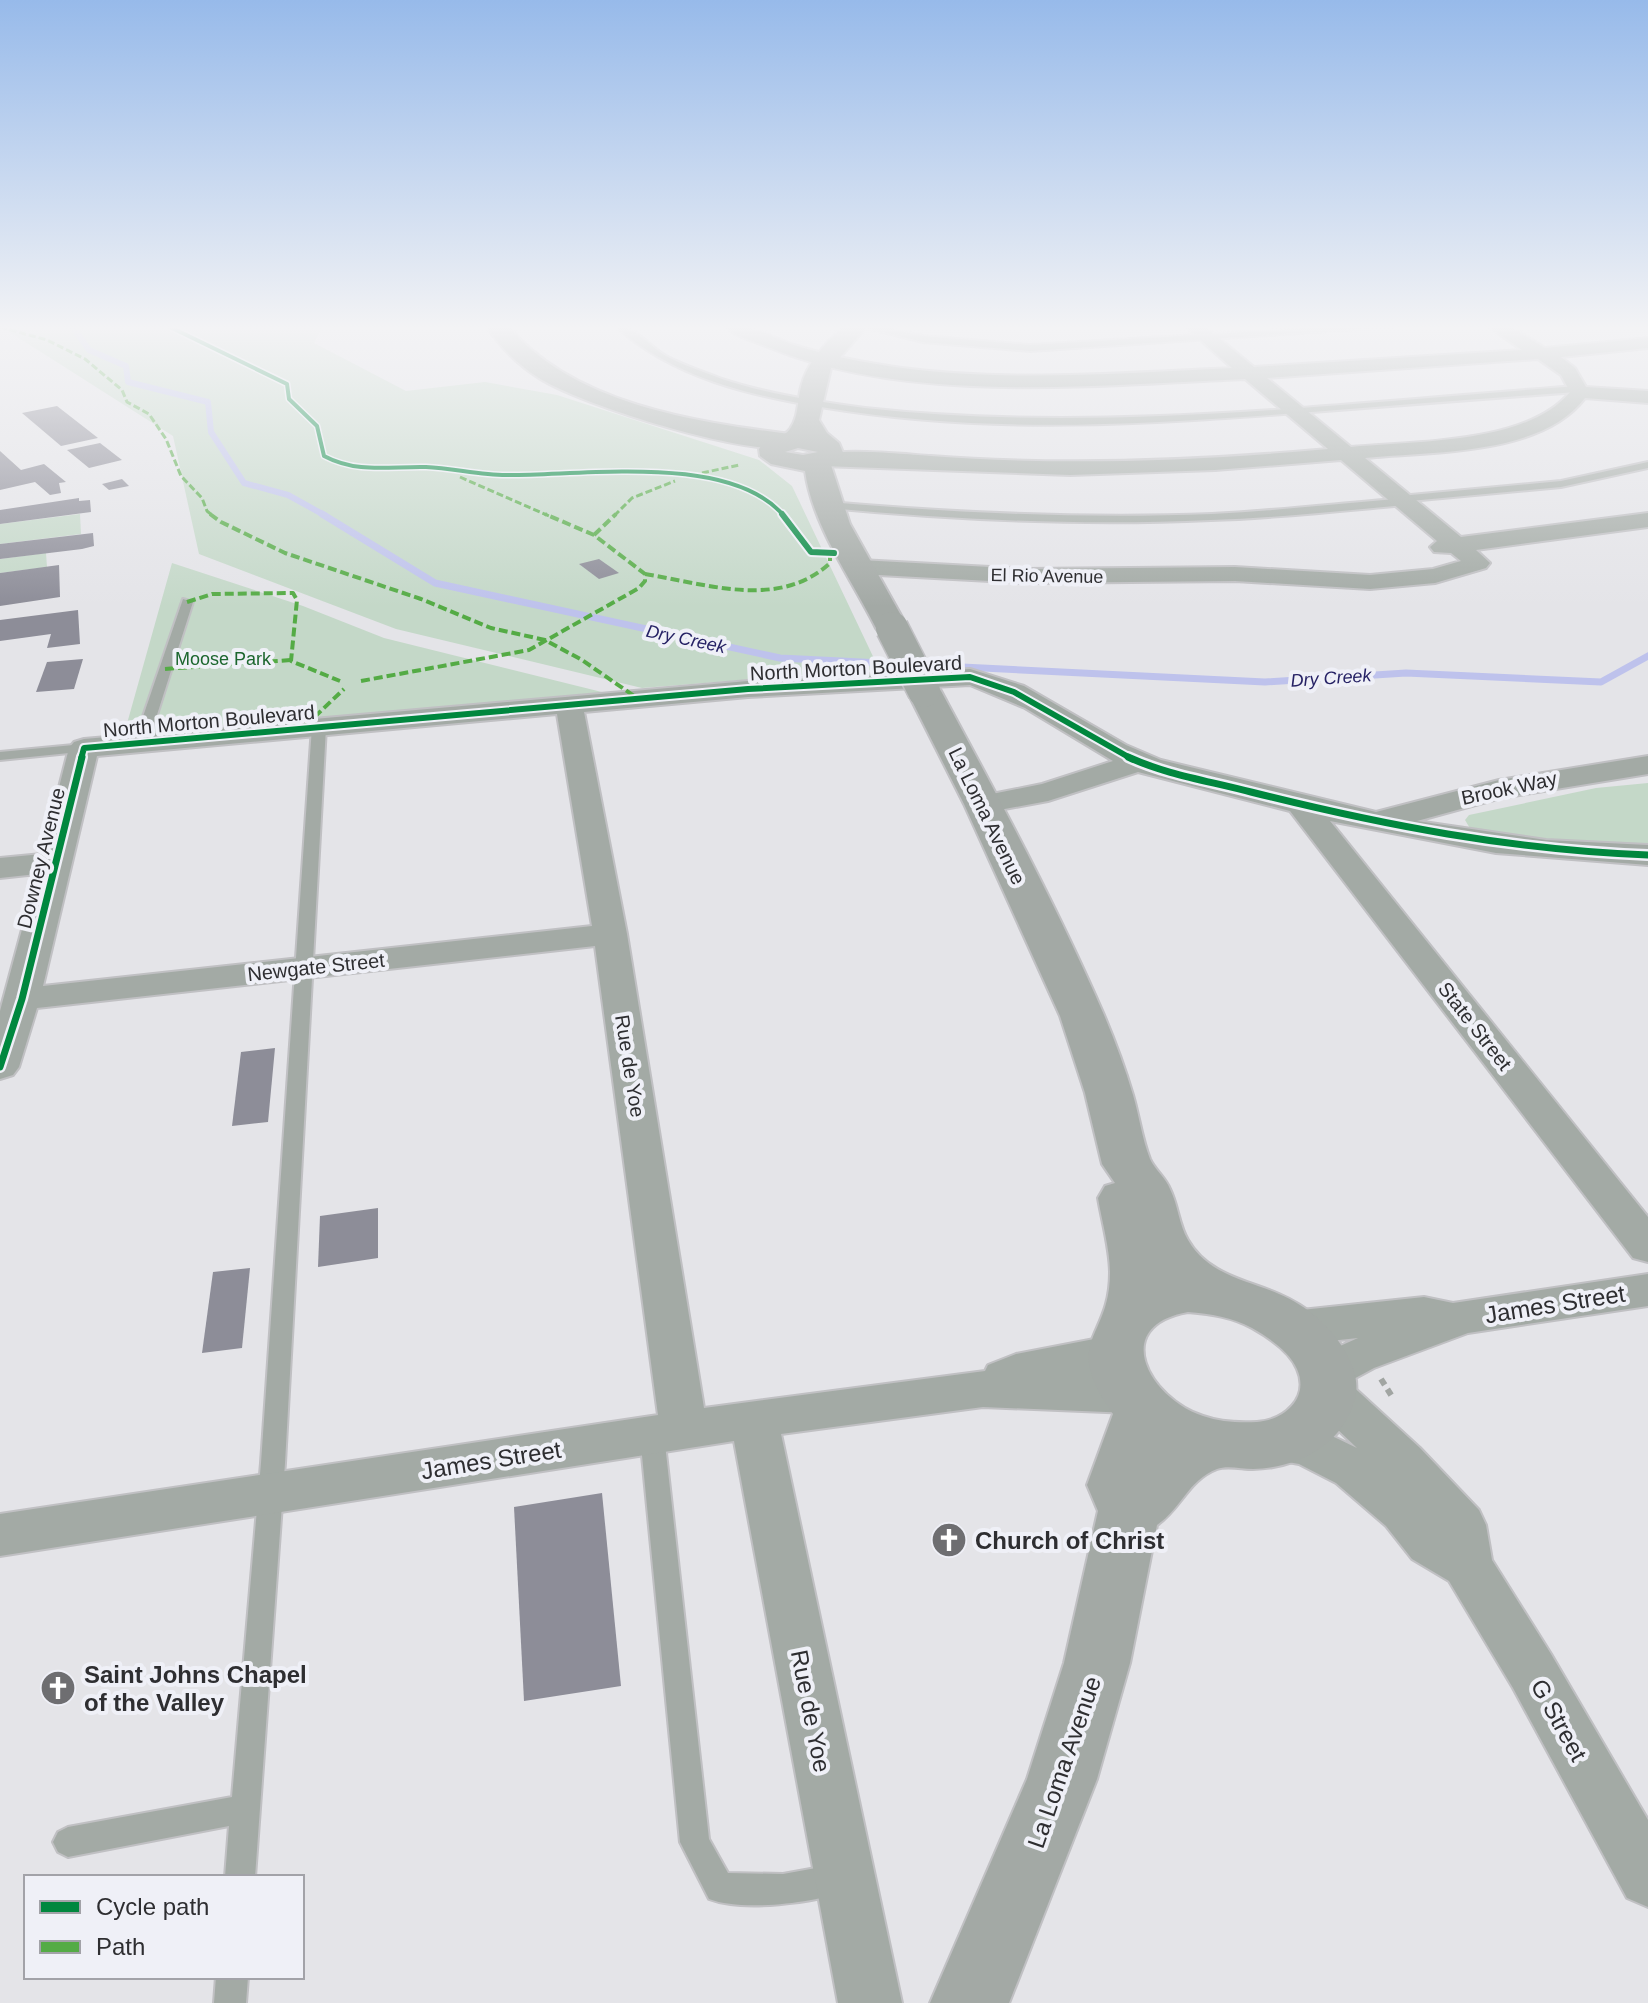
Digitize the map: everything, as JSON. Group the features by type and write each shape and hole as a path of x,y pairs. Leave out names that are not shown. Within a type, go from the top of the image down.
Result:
{"main road":[{"path":"794,437 800,419"},
{"path":"794,437 824,467"},
{"path":"794,437 824,467"},
{"name":"La Loma Avenue","path":"824,467 860,567 983,804 1082,1016 1109,1093 1127,1164 1145,1188 1163,1245 1178,1265 1215,1295"},
{"name":"La Loma Avenue","path":"969,2003 994,1950 1062,1779 1097,1663 1129,1511 1117,1485 1137,1272 1122,1187 1127,1164"},
{"path":"1167,1294 1215,1295 1260,1309 1292,1328 1316,1354 1327,1382 1322,1414 1308,1428 1278,1443 1237,1446 1212,1443 1167,1424 1130,1367 1148,1301 1167,1294"},
{"path":"1129,1511 1152,1496 1163,1476 1176,1463 1212,1443"}],"street":[{"path":"672,419 741,437 794,437"},
{"path":"1304,419 1457,545"},
{"path":"824,467 872,458 1019,468 1173,467 1346,454 1481,439 1530,429 1551,419"},
{"name":"El Rio Avenue","path":"1235,574 1419,553 1457,545 1648,520"},
{"name":"El Rio Avenue","path":"860,567 1026,576 1235,574 1370,582 1435,576 1478,563 1457,545"},
{"name":"North Morton Boulevard","path":"84,748 748,689 970,677 1001,685 1138,762 1301,805 1372,823 1485,843 1557,851 1648,855"},
{"name":"Rue de Yoe","path":"569,704 610,934 668,1432"},
{"name":"Downey Avenue","path":"0,1067 22,999 84,748"},
{"path":"983,804 1048,792 1138,762"},
{"name":"Brook Way","path":"1372,823 1499,789 1648,765"},
{"name":"State Street","path":"1301,805 1648,1247"},
{"path":"0,868 57,862"},
{"name":"Newgate Street","path":"22,999 610,934"},
{"name":"James Street","path":"1327,1382 1358,1356 1463,1317 1648,1290"},
{"name":"James Street","path":"1292,1328 1424,1314 1463,1317"},
{"name":"James Street","path":"0,1535 754,1419 983,1389 1021,1392 1067,1389 1130,1367"},
{"name":"G Street","path":"1327,1382 1461,1525 1467,1565 1532,1671 1648,1877"},
{"name":"Rue de Yoe","path":"754,1419 870,2003"},
{"name":"G Street","path":"1278,1443 1306,1445 1353,1469 1404,1511 1430,1544 1467,1565"}],"lane":[{"path":"770,419 794,437 927,419"},
{"path":"970,419 1048,423 1171,419"},
{"path":"824,467 995,516 1112,519 1213,517 1561,484 1648,465"},
{"path":"141,743 187,602"},
{"path":"240,1875 270,1494 319,727"},
{"path":"0,756 84,748"},
{"path":"668,1432 695,1842 720,1888 783,1889 843,1877"},
{"path":"68,1842 245,1809"},
{"path":"230,2003 232,1979"}],"green space":[{"path":"147,419 633,419 759,460 792,486 879,669 642,688 396,629 199,554 173,436"},
{"path":"80,514 81,534 0,544 0,524"},
{"path":"46,553 47,567 0,573 0,559"},
{"name":"Moose Park","path":"172,563 303,606 384,638 630,699 121,745"},
{"path":"1648,783 1648,849 1555,847 1471,830 1465,820 1469,815 1596,788"}],"building":[{"path":"30,419 74,419 98,438 61,446"},
{"path":"100,443 122,460 89,468 67,450"},
{"path":"0,451 21,470 44,464 66,482 59,483 61,493 50,495 35,482 0,490"},
{"path":"122,479 129,486 109,490 102,484"},
{"path":"79,498 79,501 90,500 91,512 0,524 0,510"},
{"path":"93,533 94,546 0,559 0,544"},
{"path":"599,559 619,573 599,579 579,564"},
{"path":"59,565 60,597 0,606 0,573"},
{"path":"78,610 80,644 47,648 51,634 0,641 0,620"},
{"path":"83,659 74,689 36,692 47,662"},
{"path":"275,1048 268,1122 232,1126 241,1052"},
{"path":"378,1208 378,1258 318,1267 320,1216"},
{"path":"250,1268 242,1348 202,1353 213,1272"},
{"path":"602,1493 621,1686 524,1701 514,1507"}],"waterway":[{"name":"Dry Creek","path":"210,419 211,432 244,483 288,495 326,516"},
{"name":"Dry Creek","path":"322,514 435,583 780,658 1265,682 1406,673 1601,682 1648,656"}],"marked path":[{"path":"153,419 166,439 181,476 202,498 207,511 221,522 285,553 421,599 491,628 545,640 582,660 637,698"},
{"path":"702,473 739,465"},
{"path":"361,681 529,650 639,588 645,581 645,574 594,535 460,477"},
{"path":"594,535 632,498 675,481"},
{"path":"645,574 717,587 769,590 793,587 813,578 830,563 830,553"},
{"path":"187,602 212,594 293,593 297,600 291,661 340,681"},
{"path":"165,669 291,660"},
{"path":"305,726 344,689"}],"cycle path":[{"path":"310,419 317,426 324,456 336,463 360,469 425,467 504,475 674,474 738,486 772,503 811,552 834,553"},
{"path":"0,1067 22,999 84,748 748,689 970,677 993,683 1035,702 1137,761 1178,774 1347,815 1446,835 1546,849 1648,855"}],"place":[{"name":"Church of Christ","path":"949,1540"},
{"name":"Saint Johns Chapel of the Valley","path":"58,1688"}]}
